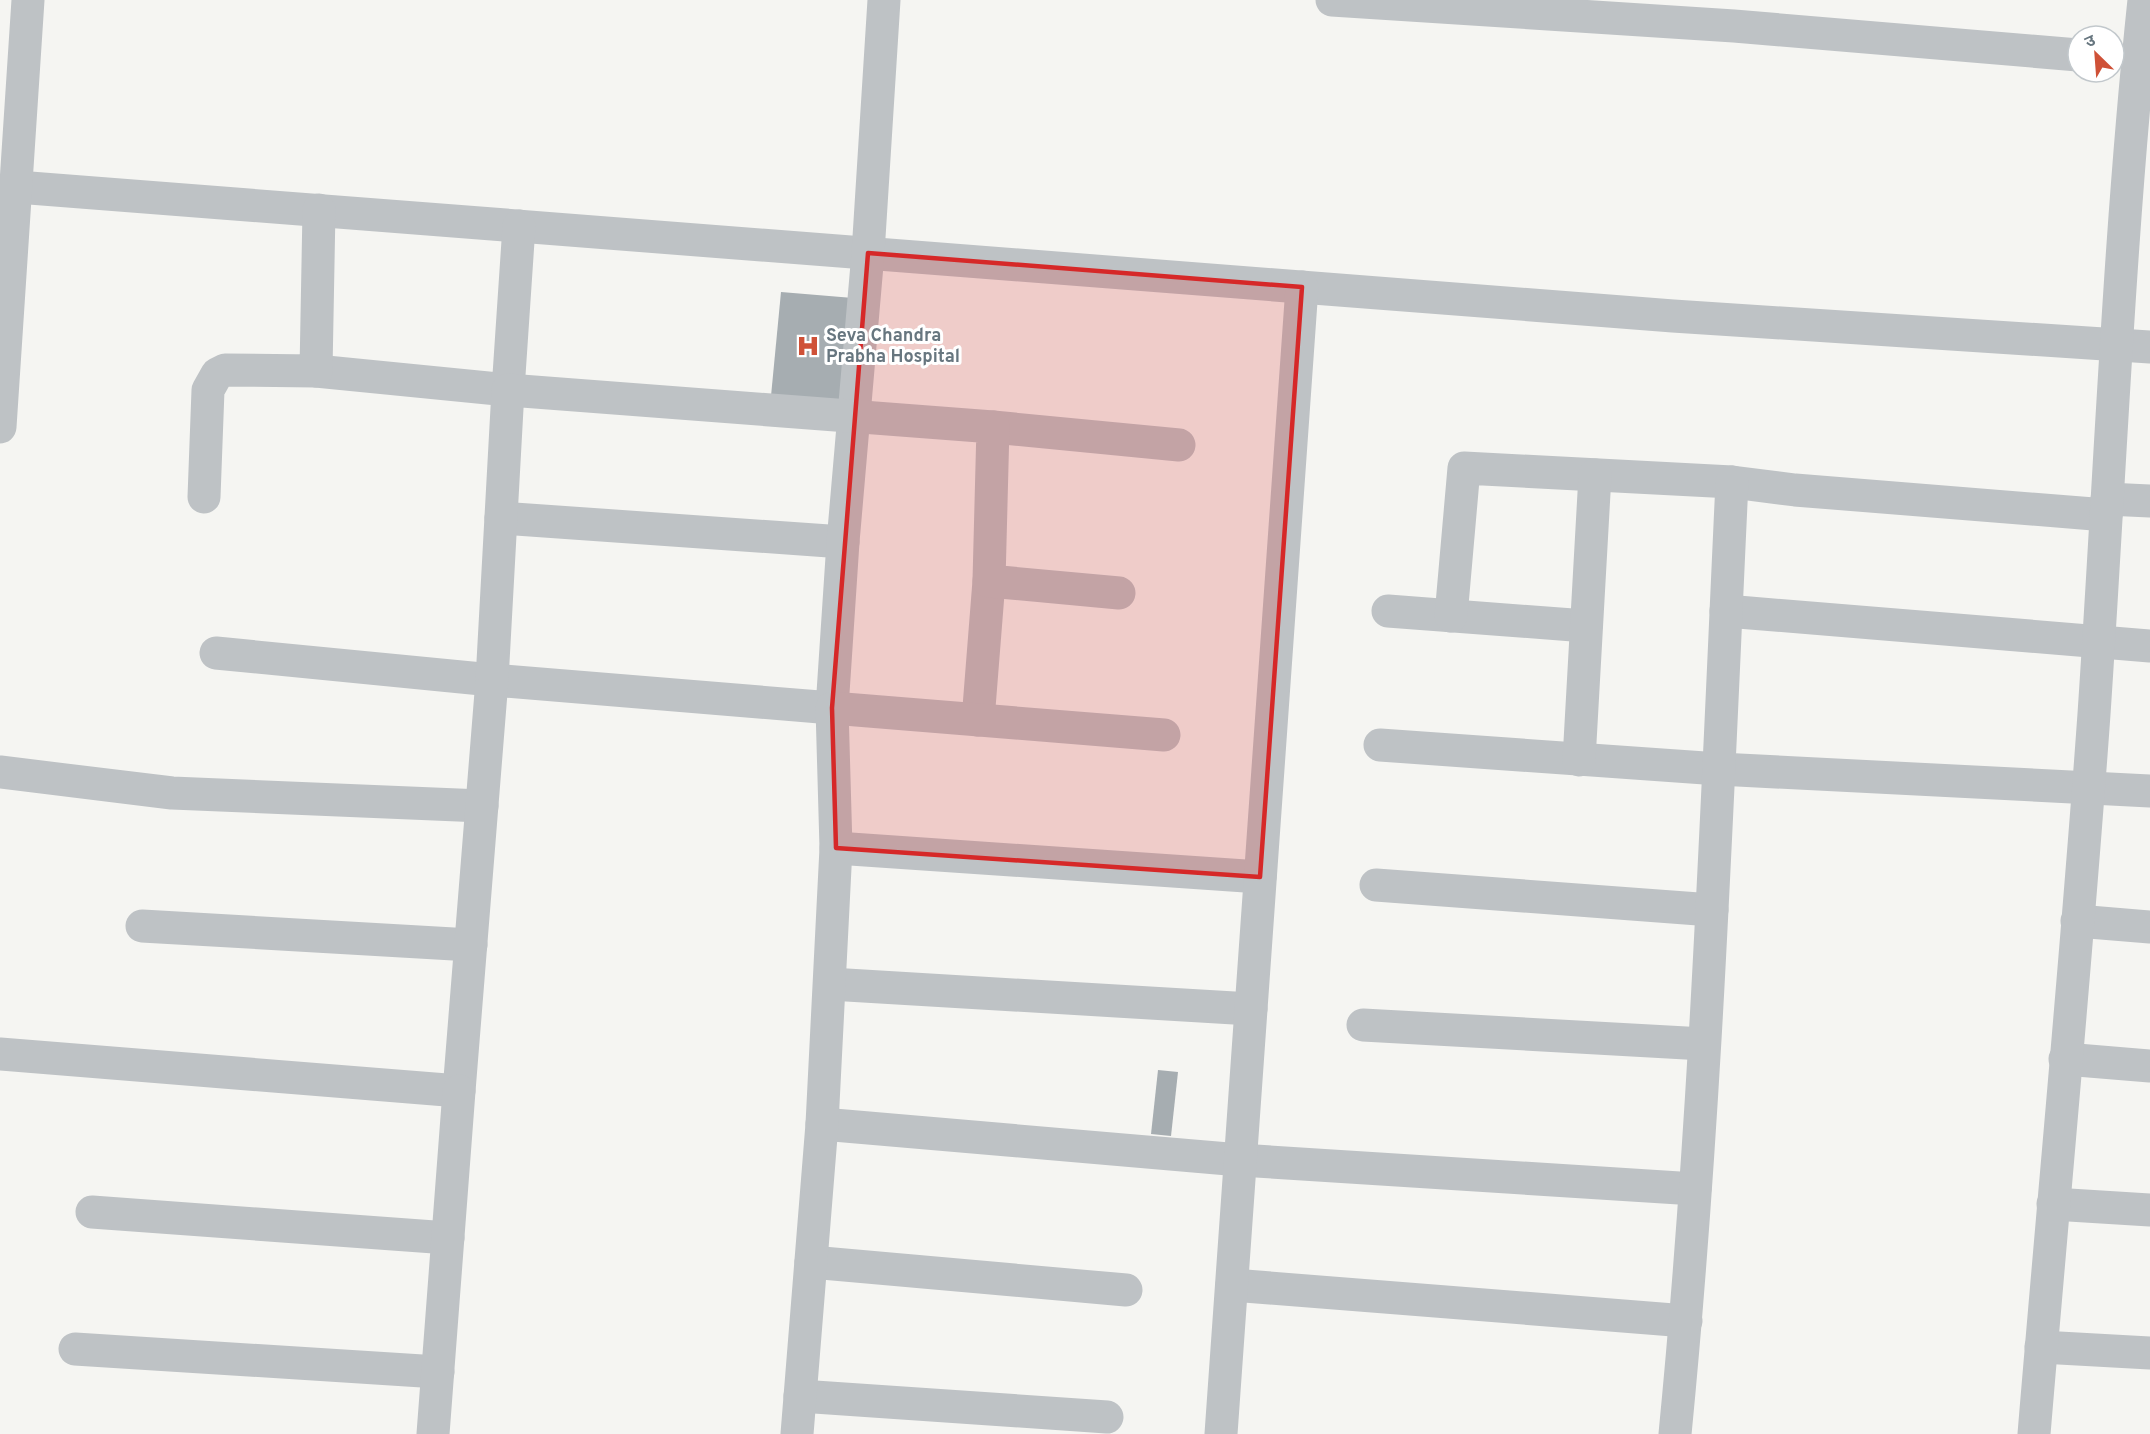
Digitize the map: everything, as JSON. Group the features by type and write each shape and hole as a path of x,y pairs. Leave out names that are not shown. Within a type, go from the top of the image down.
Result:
{"street":[{"path":"0,427 28,0"},
{"path":"797,1434 822,1124 830,984 836,848 832,708 843,542 868,253 884,0"},
{"path":"1332,0 1722,26 2066,54"},
{"path":"2034,1434 2099,641 2134,59 2144,0"},
{"path":"17,187 1673,316 2150,347"},
{"path":"316,371 319,210"},
{"path":"433,1434 492,680 519,226"},
{"path":"1221,1434 1302,287"},
{"path":"204,497 208,390 217,374 225,370 316,371 508,390 993,427 1179,445"},
{"path":"978,720 989,580 993,427"},
{"path":"1451,616 1464,468 1732,482 1795,490 2107,507 2150,501"},
{"path":"1579,760 1595,475"},
{"path":"1675,1434 1686,1321 1704,1044 1732,482"},
{"path":"501,518 843,542"},
{"path":"989,580 1119,593"},
{"path":"1388,611 1586,626"},
{"path":"1726,611 2150,646"},
{"path":"216,653 492,680 1164,735"},
{"path":"1380,745 1719,769 2088,786 2150,791"},
{"path":"0,772 172,793 482,806"},
{"path":"836,848 1260,877"},
{"path":"1376,885 1712,910"},
{"path":"2077,921 2150,927"},
{"path":"142,926 471,945"},
{"path":"830,984 1251,1009"},
{"path":"1363,1025 1704,1044"},
{"path":"0,1054 459,1091"},
{"path":"2065,1059 2150,1066"},
{"path":"822,1124 1240,1160 1695,1189"},
{"path":"2053,1203 2150,1210"},
{"path":"92,1212 448,1238"},
{"path":"811,1262 1126,1290"},
{"path":"1232,1285 1686,1321"},
{"path":"2041,1347 2150,1353"},
{"path":"75,1349 438,1372"},
{"path":"800,1396 1107,1418"}],"highlighted area":[{"path":"868,253 1302,287 1260,877 836,848 832,708"}],"building":[{"path":"781,292 853,298 844,402 771,396"},
{"path":"1158,1070 1178,1072 1171,1136 1151,1134"}],"place":[{"name":"Seva Chandra Prabha Hospital","path":"808,346"}]}
